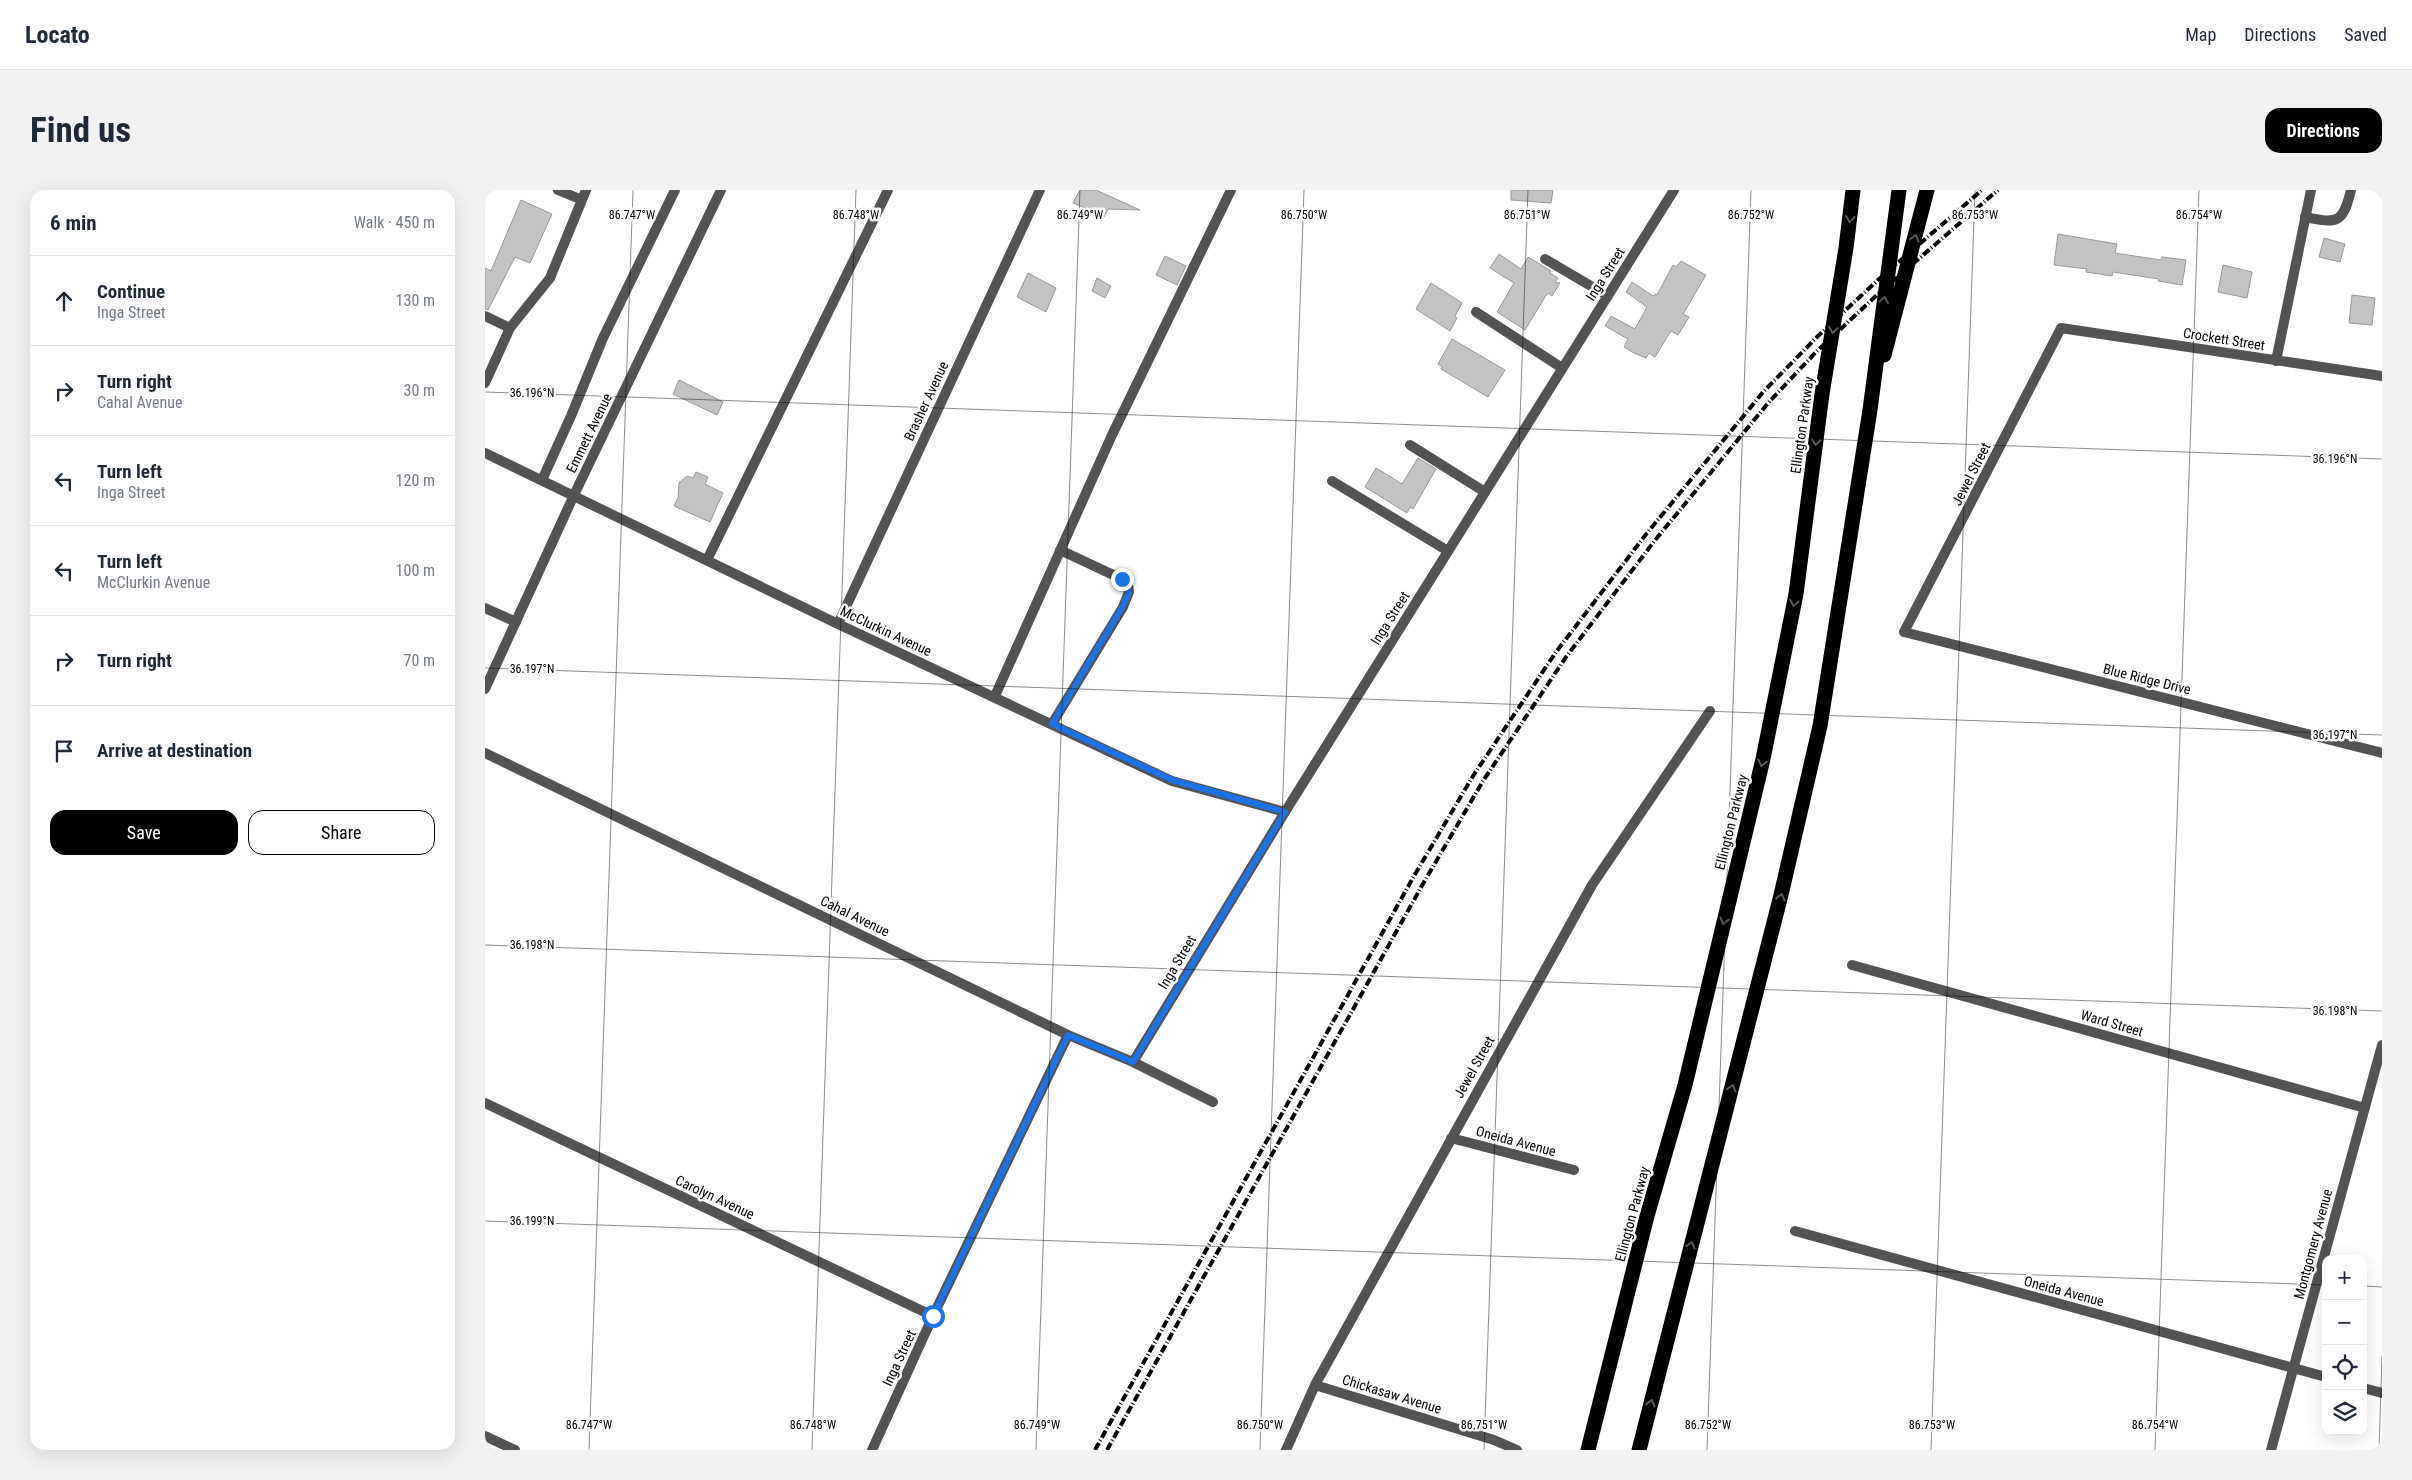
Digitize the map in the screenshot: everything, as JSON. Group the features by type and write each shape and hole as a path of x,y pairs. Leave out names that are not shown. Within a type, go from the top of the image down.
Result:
{"highway":[{"name":"Ellington Parkway","path":"1588,1450 1647,1216 1685,1085 1763,759 1796,594 1822,394 1846,248 1853,190"},
{"path":"1870,410 1927,190"},
{"path":"1639,1450 1781,895 1820,726 1870,410 1898,193"}],"street":[{"path":"485,383 509,328 550,278 584,195 558,190"},
{"path":"542,480 603,338 675,190"},
{"name":"Emmett Avenue","path":"485,689 574,496 721,190"},
{"path":"707,560 888,190"},
{"name":"Brasher Avenue","path":"838,624 1040,190"},
{"path":"995,696 1112,435 1231,190"},
{"name":"Inga Street","path":"1133,1062 1285,812 1674,190"},
{"path":"2276,360 2311,190"},
{"path":"2305,218 2326,222 2338,219 2346,212 2351,190"},
{"path":"1545,259 1608,296"},
{"path":"1475,312 1562,368"},
{"path":"485,316 509,328"},
{"name":"Crockett Street","path":"2061,328 2382,376"},
{"name":"Jewel Street","path":"1905,632 2061,328"},
{"path":"1410,445 1485,492"},
{"name":"McClurkin Avenue","path":"485,453 838,624 1172,780 1285,812"},
{"path":"1332,481 1448,551"},
{"path":"1052,724 1123,606 1129,592 1128,585 1122,579 1060,550"},
{"path":"485,608 516,622"},
{"name":"Blue Ridge Drive","path":"1905,632 2382,753"},
{"name":"Jewel Street","path":"1286,1450 1315,1385 1592,885 1710,711"},
{"name":"Cahal Avenue","path":"485,753 1068,1035 1133,1062 1213,1102"},
{"name":"Ward Street","path":"1852,965 2365,1108"},
{"name":"Inga Street","path":"872,1450 933,1316 1068,1035"},
{"name":"Montgomery Avenue","path":"2271,1450 2382,1045"},
{"name":"Carolyn Avenue","path":"485,1103 933,1316"},
{"name":"Oneida Avenue","path":"1451,1138 1574,1170"},
{"name":"Oneida Avenue","path":"1795,1231 2322,1376"},
{"name":"Chickasaw Avenue","path":"1315,1385 1493,1445 1517,1450"},
{"path":"2367,1389 2382,1393"},
{"path":"485,1436 515,1450"}],"building":[{"path":"1080,190 1096,190 1140,210 1108,209 1104,217 1073,203"},
{"path":"1511,190 1553,190 1551,203 1511,200"},
{"path":"521,200 552,214 530,263 515,257 488,310 485,309 485,268 491,271"},
{"path":"2058,234 2117,244 2115,253 2161,260 2162,257 2186,260 2182,285 2158,281 2159,279 2113,272 2112,276 2086,272 2087,269 2054,265"},
{"path":"2324,238 2345,244 2340,262 2319,257"},
{"path":"1499,254 1521,269 1528,257 1551,271 1550,273 1558,278 1555,282 1560,283 1552,296 1548,293 1545,297 1525,330 1497,312 1514,283 1490,268"},
{"path":"1165,256 1186,266 1177,285 1156,275"},
{"path":"1681,261 1706,275 1683,314 1689,317 1678,335 1671,331 1655,357 1649,353 1646,358 1634,353 1624,347 1628,339 1605,326 1611,316 1635,329 1647,307 1626,292 1632,282 1653,296 1657,295 1673,265 1676,267"},
{"path":"2223,265 2252,272 2247,298 2218,292"},
{"path":"1028,273 1056,288 1046,312 1017,297"},
{"path":"1097,278 1111,286 1105,298 1092,291"},
{"path":"1431,283 1462,303 1450,331 1416,309"},
{"path":"2352,295 2375,298 2372,325 2349,323"},
{"path":"1452,339 1505,370 1488,397 1441,369 1442,367 1438,364"},
{"path":"679,380 723,402 717,415 673,394"},
{"path":"1418,458 1436,469 1413,509 1410,507 1407,513 1365,487 1376,468 1402,484"},
{"path":"696,472 708,477 705,484 723,493 710,522 674,506 678,498 679,483 687,476 693,478"}],"railway":[{"path":"1095,1450 1414,876 1473,776 1556,652 1647,533 1764,391 1818,336 1879,279 1982,190"},
{"path":"1107,1450 1424,882 1483,781 1566,657 1656,539 1769,402 1816,352 1877,295 1998,190"}],"route":[{"path":"933,1316 1068,1035 1133,1062 1285,812 1172,780 1052,724 1123,606 1129,592 1128,585 1122,579"}]}
